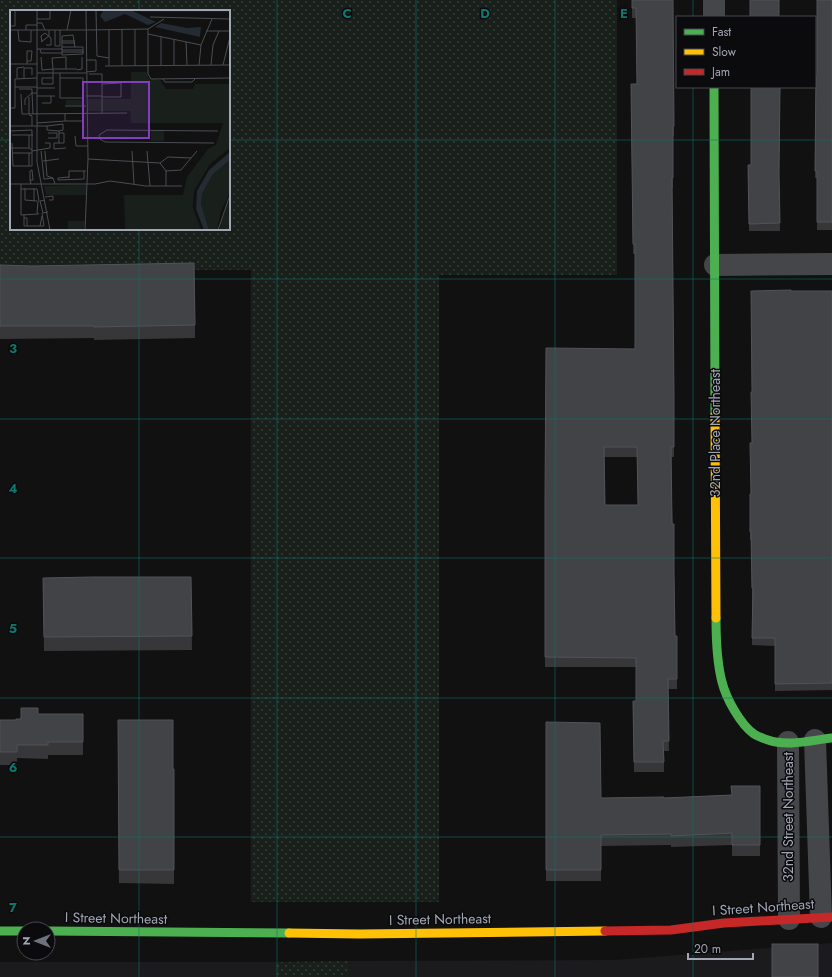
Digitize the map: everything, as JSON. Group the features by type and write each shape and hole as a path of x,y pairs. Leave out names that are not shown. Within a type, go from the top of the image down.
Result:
{"street":[{"path":"714,0 714,16"},
{"name":"32nd Place Northeast","path":"714,88 716,622 719,663 723,684 733,708 744,724 754,734 769,740 788,742"},
{"path":"715,265 832,264"},
{"name":"32nd Street Northeast","path":"789,918 788,742 824,739 827,917"},
{"name":"I Street Northeast","path":"56,931 360,934 632,931 671,930 724,923 789,918 827,917"},
{"path":"0,931 16,931"}],"shaded area":[{"path":"0,0 617,0 617,275 439,275 439,902 251,902 251,270 0,270"},
{"path":"832,943 832,977 349,977 349,961 615,960"},
{"path":"349,961 349,977 275,977 275,962"},
{"path":"0,962 275,962 275,977 0,977"}],"building":[{"path":"632,0 673,0 674,126 672,178 674,447 671,447 677,679 668,679 669,741 663,741 664,762 634,762 633,701 636,701 636,658 545,657 546,348 635,349 635,244 633,244 631,84 637,84 636,8 632,8","holes":["604,447 637,447 638,505 605,505"]},
{"path":"750,0 779,0 779,16 750,16"},
{"path":"817,0 832,0 832,222 817,222 817,171 815,171"},
{"path":"751,88 780,88 780,223 749,224 748,165 751,165"},
{"path":"194,263 195,325 94,327 0,326 0,265 33,266"},
{"path":"751,291 832,291 832,683 775,684 775,638 752,638 753,588 750,532 750,443 752,443"},
{"path":"191,577 192,636 44,637 43,578"},
{"path":"21,708 38,708 38,714 83,714 83,742 48,742 48,745 17,745 17,752 0,752 0,720 21,719"},
{"path":"118,720 173,720 174,870 119,870"},
{"path":"546,722 600,723 601,798 664,798 732,795 731,786 760,786 760,845 732,845 732,833 671,836 671,834 601,835 601,870 546,870"},
{"path":"772,944 818,944 818,977 772,977"}],"traffic: fast":[{"path":"714,88 715,415"},
{"path":"716,618 718,658 722,682 734,710 749,730 768,740 784,743 832,738"},
{"path":"0,931 16,931"},
{"path":"56,931 289,933"}],"traffic: slow":[{"path":"715,415 716,618"},
{"path":"289,933 360,934 605,931"}],"traffic: jam":[{"path":"605,931 671,930 724,923 832,917"}]}
